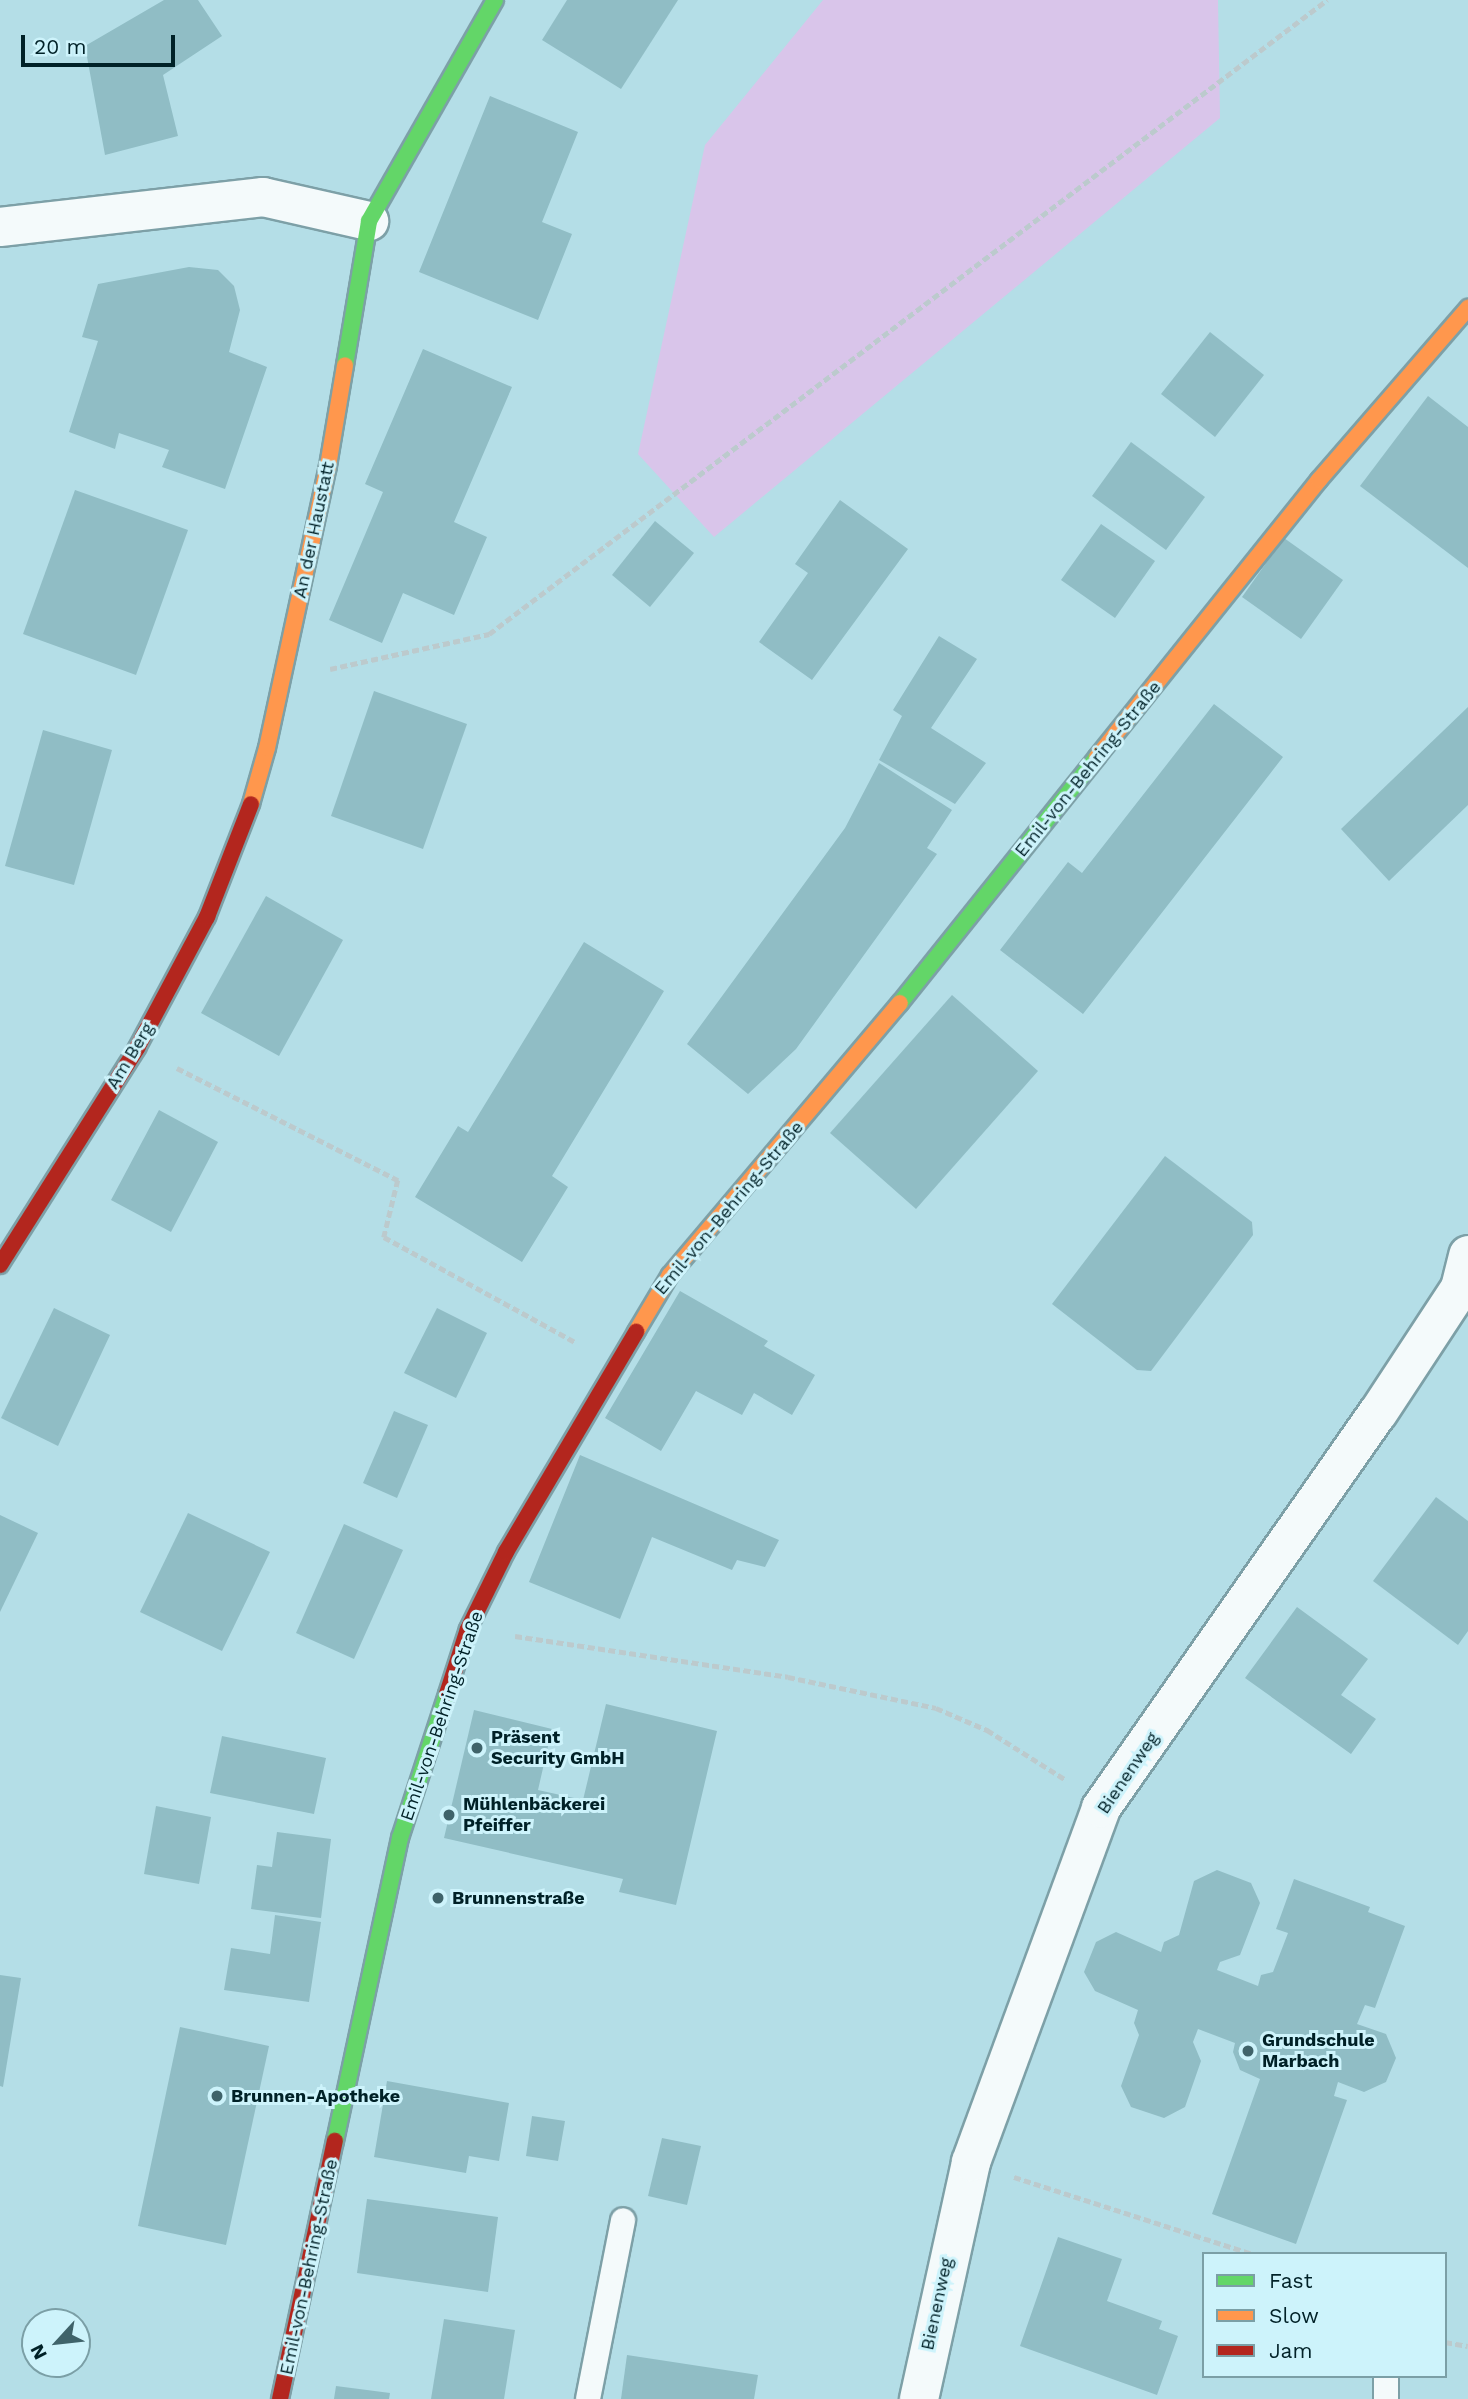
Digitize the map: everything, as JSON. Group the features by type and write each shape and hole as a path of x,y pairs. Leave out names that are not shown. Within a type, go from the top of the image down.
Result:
{"main road":[{"name":"An der Haustatt","path":"241,836 281,680 328,466 369,220 495,0"},
{"name":"Emil-von-Behring-Straße","path":"280,2399 397,1851 468,1629 506,1552 614,1364 670,1275 894,1012 1319,480 1468,308"},
{"name":"Am Berg","path":"0,1265 136,1048 207,917 241,836"}],"street":[{"path":"0,227 263,197 369,220"},
{"name":"Bienenweg","path":"919,2399 971,2161 1101,1808 1465,1276"}],"lane":[{"path":"588,2399 623,2220"},
{"path":"1386,2378 1386,2399"}],"path":[{"path":"281,680 489,634 1327,0"},
{"path":"136,1048 398,1180 384,1237 614,1364"},
{"path":"468,1629 788,1677 936,1708 987,1730 1069,1782"},
{"path":"1003,2174 1247,2252"},
{"path":"1447,2342 1468,2346"}],"shaded area":[{"path":"823,0 1218,0 1220,118 714,537 638,454 705,145"}],"building":[{"path":"164,0 198,0 222,36 163,75 178,136 105,155 85,46"},
{"path":"567,0 678,0 621,89 542,40"},
{"path":"490,96 578,132 542,222 572,234 538,320 419,272"},
{"path":"189,267 218,270 234,286 240,310 229,352 267,367 225,489 162,467 169,450 119,433 115,449 69,432 98,341 82,337 98,284"},
{"path":"1210,332 1264,375 1215,437 1161,394"},
{"path":"423,349 512,387 454,522 487,537 454,615 403,593 382,643 329,620 383,492 365,484"},
{"path":"1428,396 1468,427 1468,568 1360,486"},
{"path":"1131,442 1205,497 1166,550 1092,496"},
{"path":"75,490 188,530 136,675 23,634"},
{"path":"840,500 908,549 812,680 759,642 808,573 795,564"},
{"path":"655,521 694,553 650,607 612,575"},
{"path":"1101,524 1155,561 1115,618 1061,580"},
{"path":"1284,538 1343,580 1301,639 1242,597"},
{"path":"939,636 977,659 931,728 986,763 955,804 879,760 902,716 893,710"},
{"path":"374,691 467,724 423,849 331,816"},
{"path":"1214,704 1283,757 1083,1014 1000,950 1068,862 1082,873"},
{"path":"1468,707 1468,805 1389,881 1341,829"},
{"path":"43,730 112,750 74,885 5,866"},
{"path":"879,763 952,810 927,848 937,854 796,1049 748,1094 687,1044 845,828"},
{"path":"266,896 343,940 279,1056 201,1013"},
{"path":"584,942 664,991 552,1176 568,1187 522,1262 415,1197 458,1126 468,1132"},
{"path":"952,995 1038,1071 916,1209 830,1133"},
{"path":"159,1110 218,1142 171,1232 111,1200"},
{"path":"1165,1156 1252,1222 1253,1235 1151,1371 1137,1370 1052,1304"},
{"path":"680,1291 768,1341 764,1346 815,1375 792,1415 754,1393 742,1415 696,1391 661,1451 605,1418"},
{"path":"54,1308 110,1335 58,1446 1,1418"},
{"path":"437,1308 487,1333 456,1398 404,1373"},
{"path":"394,1411 428,1425 397,1498 363,1483"},
{"path":"580,1455 779,1540 765,1567 737,1560 732,1570 652,1537 620,1619 529,1582"},
{"path":"1436,1497 1468,1521 1468,1631 1458,1645 1373,1581"},
{"path":"188,1513 270,1552 222,1651 140,1612"},
{"path":"0,1515 38,1533 0,1612"},
{"path":"344,1524 403,1550 354,1659 296,1633"},
{"path":"1297,1607 1368,1659 1341,1695 1376,1719 1351,1754 1245,1678"},
{"path":"606,1704 717,1731 676,1905 619,1892 623,1879 444,1838 474,1710 552,1729 538,1790 583,1800"},
{"path":"222,1736 326,1758 314,1814 210,1793"},
{"path":"156,1806 211,1817 199,1884 144,1874"},
{"path":"277,1832 331,1839 321,1918 251,1909 257,1865 272,1867"},
{"path":"1217,1870 1251,1883 1260,1903 1240,1955 1220,1962 1217,1970 1258,1986 1261,1975 1273,1972 1288,1933 1276,1929 1294,1879 1370,1907 1368,1912 1405,1926 1375,2008 1365,2005 1357,2024 1386,2034 1396,2058 1386,2082 1364,2092 1338,2082 1334,2096 1347,2100 1296,2244 1212,2214 1260,2079 1240,2070 1233,2052 1235,2043 1198,2029 1193,2042 1201,2061 1185,2107 1164,2118 1131,2107 1121,2086 1139,2035 1134,2023 1138,2010 1095,1991 1084,1972 1096,1942 1116,1932 1161,1952 1164,1942 1179,1935 1194,1881"},
{"path":"275,1915 321,1922 309,2002 224,1990 231,1948 270,1954"},
{"path":"0,1975 21,1978 3,2087 0,2086"},
{"path":"180,2027 269,2046 226,2245 138,2226"},
{"path":"387,2081 509,2103 499,2161 469,2156 466,2173 374,2157"},
{"path":"532,2116 565,2121 558,2161 526,2156"},
{"path":"662,2138 701,2146 687,2205 648,2196"},
{"path":"367,2199 498,2217 488,2292 357,2273"},
{"path":"1058,2237 1122,2259 1107,2301 1162,2321 1159,2329 1178,2336 1157,2395 1020,2346"},
{"path":"444,2319 515,2330 504,2399 431,2399"},
{"path":"627,2355 758,2375 754,2399 621,2399"},
{"path":"336,2386 390,2393 389,2399 334,2399"}],"traffic: fast":[{"path":"345,365 369,221 495,0"},
{"path":"900,1003 1097,757"},
{"path":"335,2141 400,1838 447,1694"}],"traffic: slow":[{"path":"1097,757 1319,480 1468,308"},
{"path":"251,804 267,748 328,466 345,365"},
{"path":"636,1332 670,1275 900,1003"}],"traffic: jam":[{"path":"0,1265 137,1048 207,917 251,804"},
{"path":"447,1694 468,1629 506,1552 636,1332"},
{"path":"280,2399 335,2141"}],"place":[{"name":"Präsent Security GmbH","path":"477,1748"},
{"name":"Mühlenbäckerei Pfeiffer","path":"449,1815"},
{"name":"Brunnenstraße","path":"438,1898"},
{"name":"Grundschule Marbach","path":"1248,2051"},
{"name":"Brunnen-Apotheke","path":"217,2096"}]}
